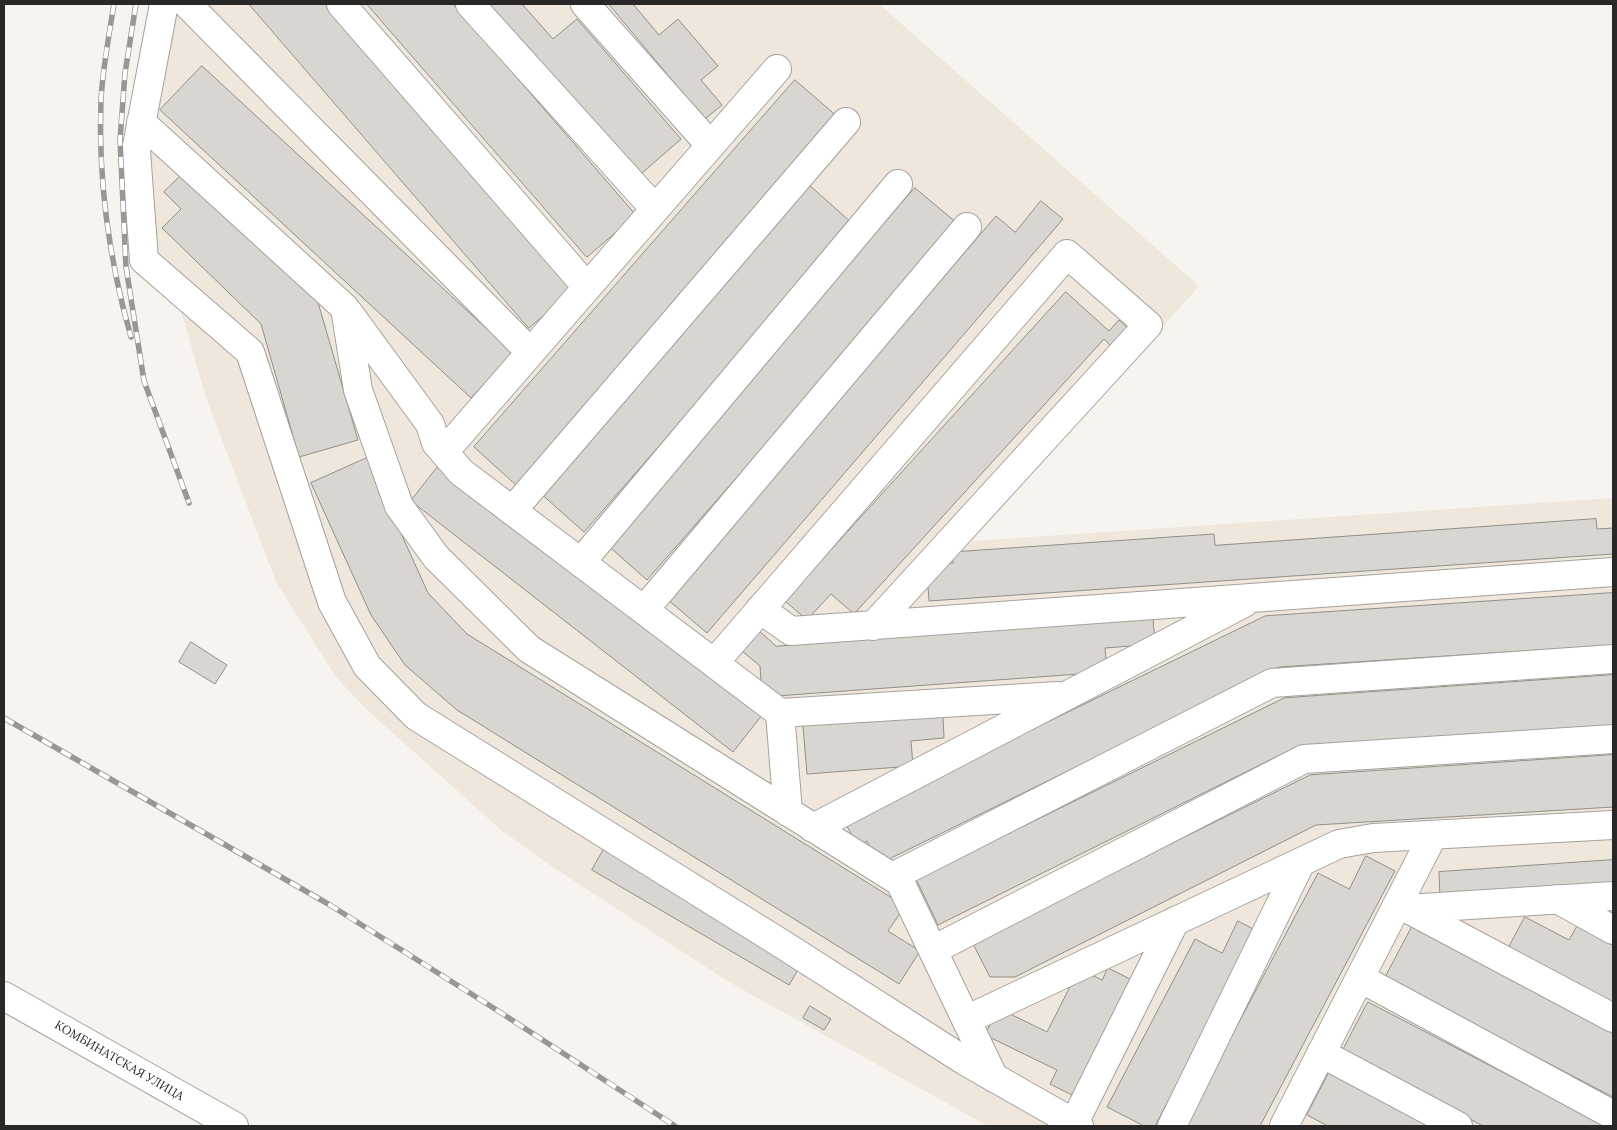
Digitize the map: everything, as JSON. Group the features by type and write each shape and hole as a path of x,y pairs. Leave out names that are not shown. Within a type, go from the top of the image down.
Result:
{"main road":[{"path":"164,4 136,151 144,260 250,352 332,602 367,666 416,716 994,1078 1077,1125 1175,922"},
{"path":"187,4 530,352"},
{"path":"341,4 587,287"},
{"path":"470,4 655,209"},
{"path":"585,4 710,146"},
{"path":"444,452 777,69"},
{"path":"141,122 345,308 430,424 436,443 461,472 780,712 1067,696"},
{"path":"512,511 846,122"},
{"path":"581,562 898,184"},
{"path":"644,610 967,227"},
{"path":"714,663 1067,254 1148,325 874,626"},
{"path":"345,308 358,390 399,506 436,556 529,649 900,882 994,1078"},
{"path":"760,610 791,632 1613,572"},
{"path":"813,828 1255,598"},
{"path":"892,877 1272,683 1613,659"},
{"path":"780,712 788,812"},
{"path":"933,950 1304,759 1613,739"},
{"path":"966,1020 1339,844 1373,838 1613,825"},
{"path":"1291,1124 1321,1053 1360,978 1401,909 1433,835"},
{"path":"1172,1126 1302,862"},
{"path":"1401,909 1613,896"},
{"path":"1557,899 1613,930"},
{"path":"1401,909 1613,1018"},
{"path":"1360,978 1613,1115"},
{"name":"КОМБИНАТСКАЯ УЛИЦА","path":"4,996 234,1126"},
{"path":"1321,1053 1458,1126"}],"shaded area":[{"path":"153,4 879,4 1199,286 972,541 1613,498 1613,1126 988,1126 729,982 554,868 501,830 366,709 336,677 276,582 205,395 178,300 137,263"}],"building":[{"path":"249,4 326,4 574,289 529,328"},
{"path":"367,4 453,4 636,215 587,257"},
{"path":"482,4 522,4 553,39 577,19 681,139 634,180"},
{"path":"609,4 633,4 659,35 678,19 718,66 701,80 722,105 705,119"},
{"path":"202,66 513,353 471,398 160,110"},
{"path":"795,80 839,118 517,486 474,447"},
{"path":"186,171 317,299 358,440 299,457 261,324 162,228 181,209 164,192"},
{"path":"808,184 853,224 584,532 539,492"},
{"path":"915,188 958,224 647,580 605,543"},
{"path":"1041,201 1063,219 707,633 667,599 996,216 1015,232"},
{"path":"1066,292 1109,331 1119,320 1128,328 1111,346 1104,339 854,614 831,594 807,620 785,601"},
{"path":"367,458 428,593 467,634 905,906 888,931 920,951 899,984 457,710 405,665 371,615 311,483"},
{"path":"440,464 762,715 733,752 411,501"},
{"path":"1596,519 1597,529 1613,528 1613,554 929,601 927,574 939,564 953,563 952,552 1214,534 1215,545"},
{"path":"1613,593 1613,645 1279,667 879,864 867,841 858,846 844,821 1265,616"},
{"path":"1153,618 1155,644 1105,648 1107,672 762,697 760,666 742,651 759,631 776,646"},
{"path":"191,642 227,665 215,684 179,662"},
{"path":"1613,675 1613,725 1296,747 938,925 916,879 1284,698"},
{"path":"943,715 944,738 911,741 913,766 807,774 803,726"},
{"path":"1613,755 1613,807 1316,825 1015,977 990,977 972,942 1310,775"},
{"path":"604,849 801,965 789,985 592,870"},
{"path":"1366,856 1395,871 1260,1126 1184,1126 1318,873 1349,889"},
{"path":"1613,860 1613,886 1440,899 1439,872"},
{"path":"1525,917 1569,940 1577,926 1613,945 1613,1006 1507,951"},
{"path":"1238,921 1257,931 1155,1126 1144,1126 1107,1107 1195,939 1222,953"},
{"path":"1413,925 1613,1030 1613,1097 1385,978"},
{"path":"1108,968 1132,980 1074,1096 1050,1084 1057,1070 985,1035 998,1008 1047,1032 1079,969 1102,980"},
{"path":"1368,1002 1606,1126 1483,1126 1342,1052"},
{"path":"810,1006 831,1019 824,1030 803,1018"},
{"path":"1329,1073 1431,1126 1328,1126 1307,1115"}],"railway":[{"path":"114,4 102,87 101,159 111,249 131,337"},
{"path":"136,4 125,73 120,140 126,267 144,381 189,503"},
{"path":"4,718 330,905 675,1126"}]}
